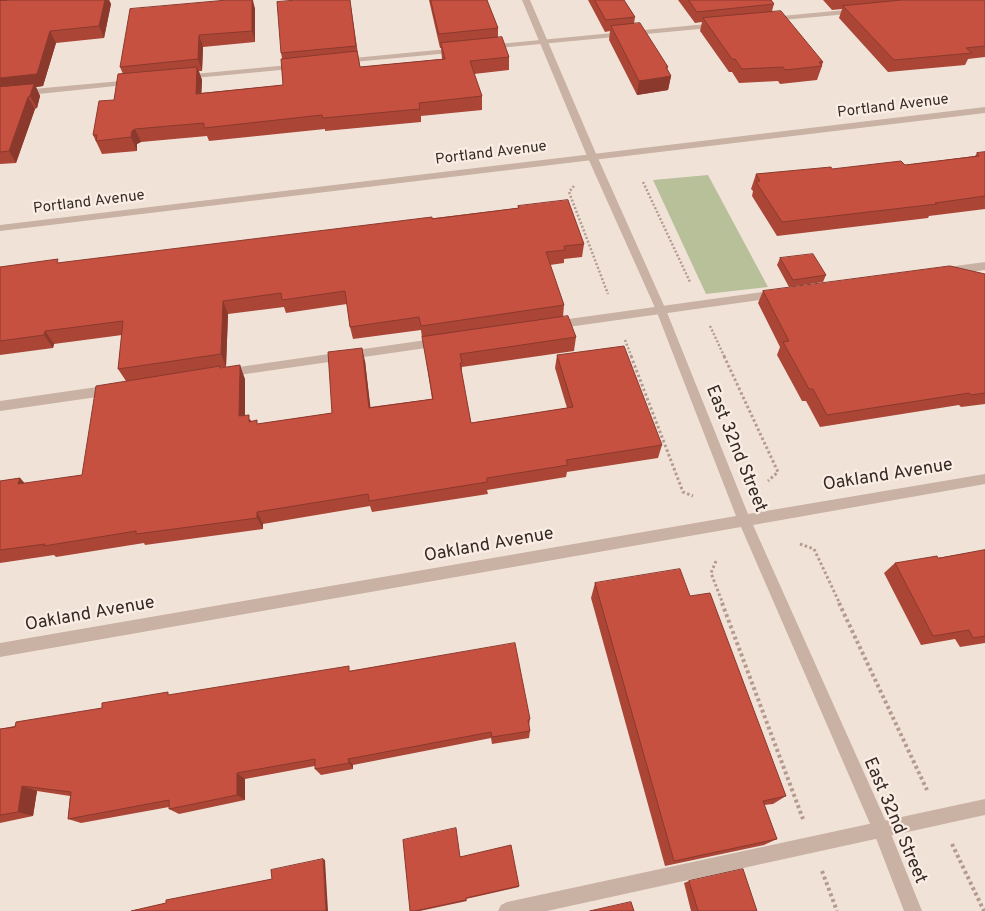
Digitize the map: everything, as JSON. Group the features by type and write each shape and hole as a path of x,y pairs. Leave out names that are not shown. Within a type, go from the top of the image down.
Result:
{"street":[{"name":"East 32nd Street","path":"526,0 592,156 661,310 744,520 880,830 913,911"},
{"path":"762,20 870,10"},
{"path":"475,48 722,24"},
{"path":"336,62 465,49"},
{"path":"178,78 306,65"},
{"path":"0,95 138,82"},
{"name":"Portland Avenue","path":"0,228 985,110"},
{"path":"936,272 985,266"},
{"path":"538,328 789,293"},
{"path":"215,375 450,340"},
{"path":"0,406 127,388"},
{"name":"Oakland Avenue","path":"0,650 985,479"},
{"path":"507,911 985,807"}],"path":[{"path":"643,182 778,472 768,481"},
{"path":"574,186 570,192 683,492 693,496"},
{"path":"800,544 814,549 984,911"},
{"path":"716,561 711,573 837,911"}],"green space":[{"path":"708,175 768,287 706,294 653,180"}],"building":[{"path":"105,0 99,26 50,31 37,74 0,78 0,1"},
{"path":"228,0 252,0 252,31 199,35 198,59 120,67 130,9"},
{"path":"350,0 356,46 281,53 277,2"},
{"path":"431,0 487,0 498,28 439,34"},
{"path":"595,0 624,0 635,17 606,20"},
{"path":"689,0 771,0 774,4 697,12"},
{"path":"902,0 985,0 985,46 966,48 972,53 894,60 843,6"},
{"path":"781,11 823,62 819,62 822,66 785,70 783,67 742,69 735,59 732,59 703,18"},
{"path":"640,23 668,67 666,67 671,76 639,81 611,26"},
{"path":"502,37 509,57 470,61 482,96 419,103 420,109 323,118 322,115 204,128 204,123 135,129 132,131 131,137 96,141 97,135 93,135 99,101 114,100 118,74 197,67 196,94 283,85 281,59 357,51 360,67 445,59 441,43"},
{"path":"34,84 9,151 0,152 0,87"},
{"path":"985,152 985,196 935,203 937,204 782,222 756,182 760,181 756,174 831,167 832,169 901,161 905,165 979,156 977,153"},
{"path":"568,200 584,244 564,246 565,250 546,252 564,305 421,326 419,317 350,327 345,291 282,300 281,293 223,301 221,354 118,369 123,321 45,331 44,335 0,341 0,267 58,259 57,263 432,217 432,219"},
{"path":"813,254 826,275 793,280 780,258"},
{"path":"950,266 985,274 985,393 971,395 969,393 827,415 813,389 809,389 783,342 789,341 763,291"},
{"path":"568,316 576,337 460,354 471,423 573,407 557,355 624,346 662,445 566,460 568,465 487,478 487,482 369,501 368,494 257,512 257,518 136,534 136,531 44,546 45,544 0,550 0,481 20,478 18,484 82,475 96,386 220,366 220,368 240,365 239,416 249,415 249,422 257,420 257,424 332,413 328,352 362,348 369,408 433,399 422,337"},
{"path":"985,550 985,636 973,638 969,630 933,636 895,563"},
{"path":"680,569 690,596 710,593 786,796 763,801 777,839 674,861 595,583"},
{"path":"515,643 530,719 528,720 530,731 492,737 491,732 348,759 349,763 315,769 315,759 237,773 237,795 169,809 169,800 68,819 71,792 22,786 18,812 0,815 0,729 15,727 16,722 102,708 102,703 168,692 168,695 349,666 349,671"},
{"path":"456,828 460,857 511,845 519,886 466,898 466,900 410,911 403,840"},
{"path":"323,859 326,911 131,911 166,903 166,900 272,879 271,870"},
{"path":"743,869 757,911 698,911 689,881"},
{"path":"631,902 634,911 590,911"}]}
